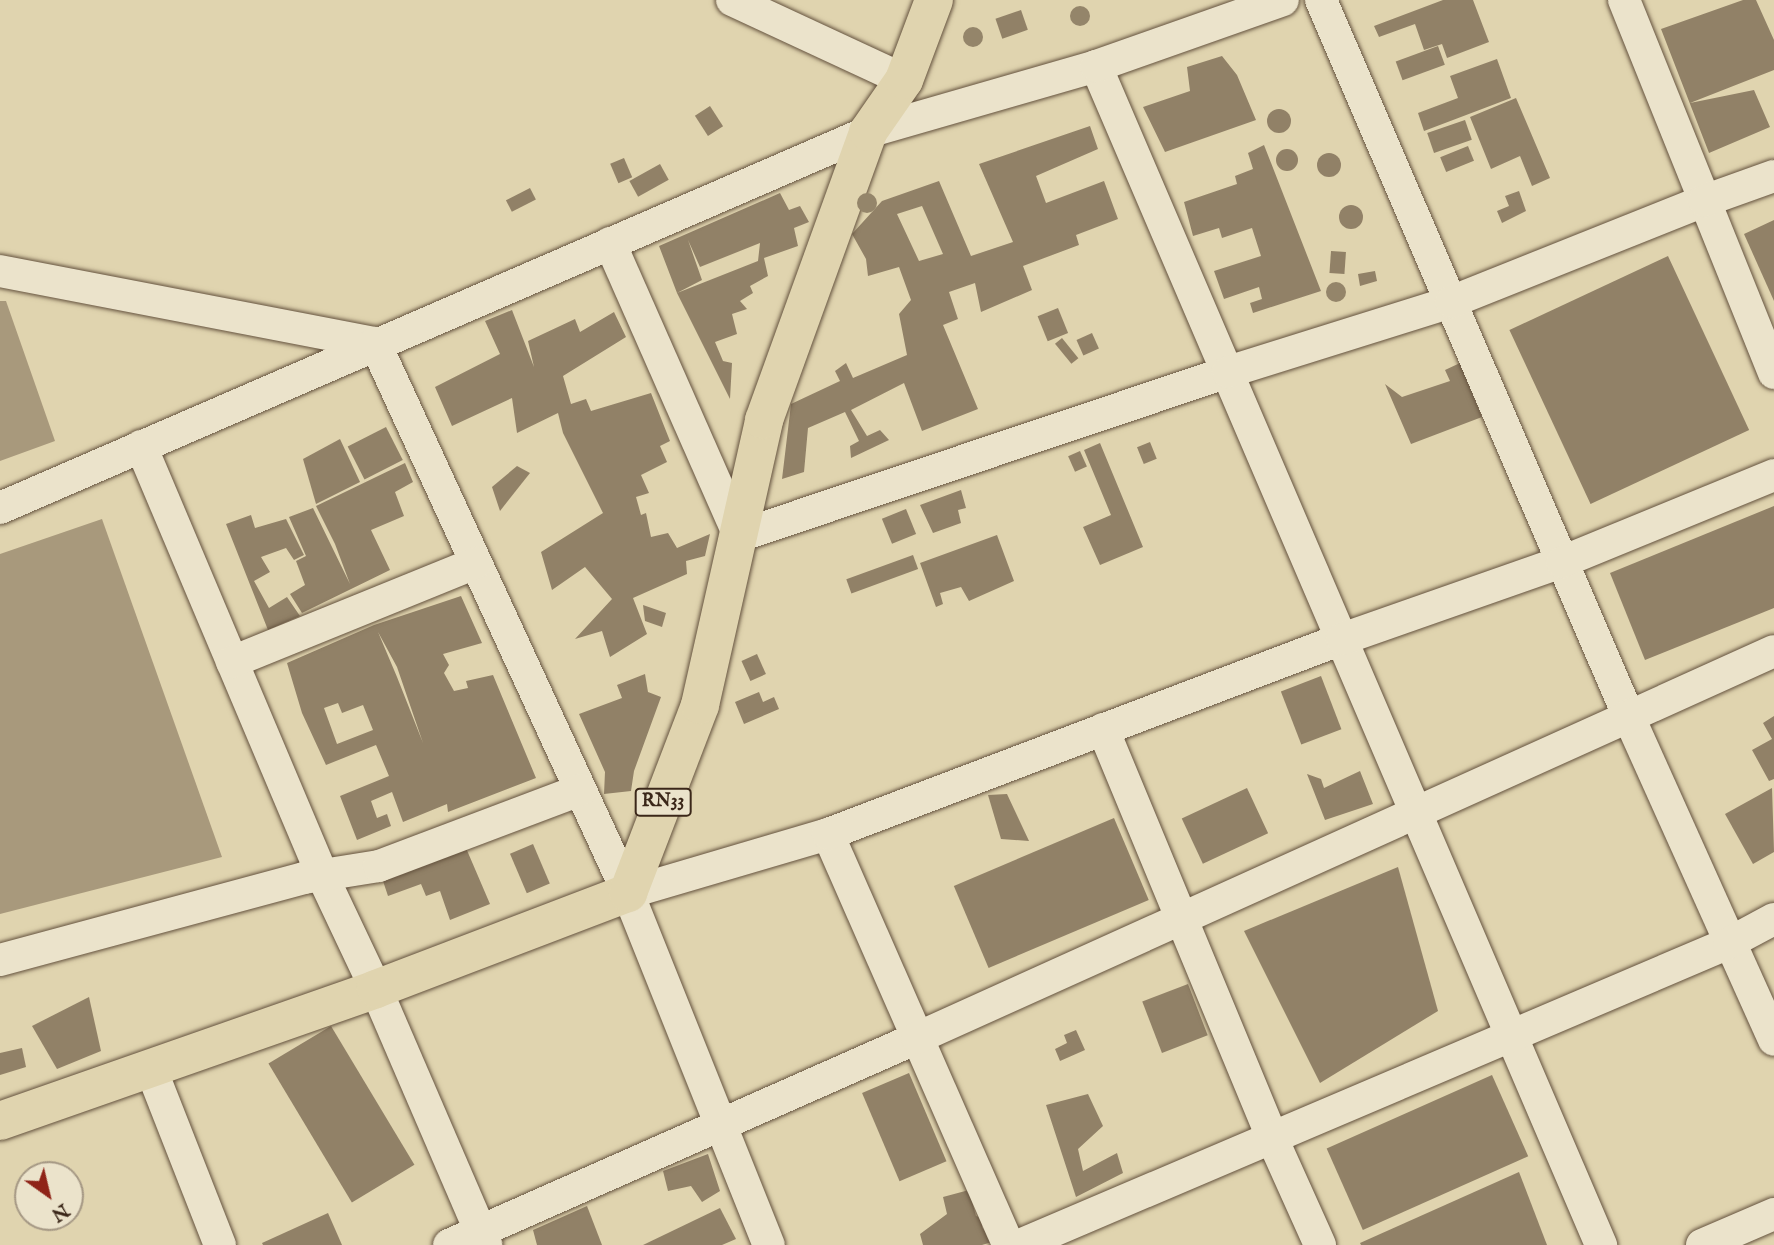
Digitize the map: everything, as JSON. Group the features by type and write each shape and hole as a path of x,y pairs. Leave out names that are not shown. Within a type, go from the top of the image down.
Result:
{"main road":[{"name":"RN33","path":"628,893 700,705 764,420 868,132 904,80 934,0"},
{"path":"0,1121 376,989 628,893"}],"street":[{"path":"732,0 904,80"},
{"path":"0,508 375,343 868,132 1096,66 1283,0"},
{"path":"1321,0 1628,716 1774,1040"},
{"path":"1623,0 1774,373"},
{"path":"1096,66 1601,1245"},
{"path":"610,243 739,536 1228,372 1451,302 1704,201 1774,176"},
{"path":"0,271 375,343"},
{"path":"375,343 628,893 769,1245"},
{"path":"141,446 322,875 376,989 483,1238"},
{"path":"628,893 828,834 1342,639 1562,562 1774,475"},
{"path":"232,662 475,563"},
{"path":"449,1245 483,1238 722,1123 918,1038 1415,810 1774,651"},
{"path":"1103,729 1272,1138 1320,1245"},
{"path":"0,960 322,875 379,866 580,790"},
{"path":"828,834 1008,1245"},
{"path":"1020,1245 1729,943 1774,919"},
{"path":"150,1069 220,1245"},
{"path":"1702,1245 1774,1214"}],"shaded area":[{"path":"0,301 6,301 55,441 0,461"},
{"path":"102,519 222,857 0,914 0,554"}],"building":[{"path":"1443,0 1473,0 1489,42 1447,58 1442,44 1424,50 1415,24 1379,37 1374,26"},
{"path":"1743,0 1756,0 1774,40 1774,70 1690,103 1754,90 1770,127 1709,153 1661,29"},
{"path":"1021,10 1028,30 1002,39 995,19"},
{"path":"1438,46 1445,65 1403,80 1396,61"},
{"path":"1222,56 1237,75 1256,120 1165,152 1143,107 1190,91 1187,67"},
{"path":"1497,59 1511,98 1424,131 1418,113 1458,98 1450,76"},
{"path":"1516,98 1550,178 1532,186 1520,156 1491,169 1470,117"},
{"path":"710,106 723,126 708,136 695,116"},
{"path":"1279,109 1287,113 1291,121 1287,129 1279,133 1271,129 1267,121 1271,113"},
{"path":"1465,120 1472,140 1434,153 1427,133"},
{"path":"1090,126 1098,149 1036,176 1046,203 1104,181 1118,219 1076,235 1079,245 1023,266 1032,290 981,312 975,283 949,292 958,319 943,325 978,409 922,431 904,383 851,410 867,436 880,430 889,440 851,458 850,446 859,441 845,412 808,428 804,472 782,479 791,404 840,381 835,371 846,363 853,378 907,355 899,314 911,300 899,267 868,276 866,259 852,234 882,201 939,181 971,256 1013,242 979,164","holes":["922,206 943,254 919,261 897,214"]},
{"path":"1264,145 1321,291 1253,313 1250,303 1262,299 1259,287 1224,299 1214,271 1261,256 1252,228 1222,238 1219,228 1193,236 1184,202 1237,184 1235,176 1253,169 1248,153"},
{"path":"1468,146 1474,161 1446,172 1440,157"},
{"path":"1287,149 1295,152 1298,160 1295,168 1287,171 1279,168 1276,160 1279,152"},
{"path":"1329,153 1337,157 1341,165 1337,173 1329,177 1321,173 1317,165 1321,157"},
{"path":"624,158 632,177 618,183 610,164"},
{"path":"660,164 669,180 638,197 629,181"},
{"path":"530,188 536,200 512,212 506,200"},
{"path":"1519,191 1526,211 1502,223 1497,211 1509,206 1505,196"},
{"path":"780,193 789,210 800,206 809,222 794,228 798,246 764,258 768,276 750,286 753,293 740,301 747,309 732,314 737,334 715,342 723,361 732,363 730,399 677,293 659,246","holes":["688,240 700,267 760,243 758,261 677,293 702,280"]},
{"path":"1351,205 1360,208 1363,217 1360,226 1351,229 1342,226 1339,217 1342,208"},
{"path":"1774,220 1774,301 1744,234"},
{"path":"1331,251 1346,252 1344,274 1329,273"},
{"path":"1668,256 1749,430 1591,504 1509,330"},
{"path":"1375,271 1377,281 1360,286 1358,274"},
{"path":"1058,308 1068,333 1048,341 1038,316"},
{"path":"512,310 534,367 528,341 575,319 580,332 614,312 626,337 563,376 571,404 586,399 591,411 651,393 670,441 660,446 667,462 641,475 649,493 636,497 641,515 646,513 651,537 668,533 677,548 710,534 705,556 686,561 687,574 633,598 647,634 610,657 602,631 575,639 612,599 585,567 552,590 541,552 603,513 563,433 558,413 517,433 512,398 452,426 435,387 500,354 485,321"},
{"path":"1092,333 1099,349 1083,355 1076,340"},
{"path":"1062,338 1078,358 1071,364 1055,344"},
{"path":"1460,363 1482,417 1411,444 1385,384 1402,397 1450,381 1445,370"},
{"path":"386,427 403,460 364,479 348,447"},
{"path":"340,439 360,482 316,504 303,459"},
{"path":"1150,442 1157,459 1144,464 1137,447"},
{"path":"1100,443 1143,547 1100,565 1083,527 1111,515 1084,450"},
{"path":"1080,451 1087,467 1075,472 1068,456"},
{"path":"405,463 413,482 395,492 404,516 371,530 390,570 302,613 290,594 305,585 296,561 306,556 289,517 313,508 350,584 335,544 316,506"},
{"path":"517,466 530,473 500,511 492,487"},
{"path":"961,490 966,508 958,510 961,523 933,533 920,505"},
{"path":"1774,506 1774,608 1645,660 1610,573"},
{"path":"906,509 916,534 892,544 882,519"},
{"path":"251,515 255,528 286,519 304,555 294,560 286,548 261,557 270,572 254,581 269,608 287,597 300,616 268,630 226,524"},
{"path":"997,535 1014,581 969,601 961,587 940,593 943,604 936,607 920,563"},
{"path":"913,555 918,569 851,593 846,579"},
{"path":"461,596 482,643 443,654 449,665 444,673 454,691 468,688 466,681 493,675 536,778 448,812 447,804 403,822 392,792 371,801 377,818 387,814 391,826 357,840 340,796 389,776 376,745 326,765 302,713 287,663 374,625","holes":["378,632 397,667 423,743 397,677","338,703 342,713 363,705 373,730 337,744 324,708"]},
{"path":"643,605 666,613 662,627 645,621"},
{"path":"757,654 766,674 750,681 741,661"},
{"path":"645,674 648,692 661,697 634,771 631,791 604,794 605,772 579,714 622,698 617,685"},
{"path":"1321,676 1341,729 1301,745 1281,691"},
{"path":"759,692 763,702 774,697 779,709 744,724 735,702"},
{"path":"1774,716 1774,779 1769,781 1752,750 1772,739 1763,723"},
{"path":"1360,771 1373,804 1325,820 1307,774 1321,779 1324,788"},
{"path":"1247,788 1268,833 1203,864 1182,818"},
{"path":"1772,788 1774,852 1753,864 1725,814"},
{"path":"1007,794 1029,841 1001,839 988,795"},
{"path":"1114,818 1149,900 989,968 954,886"},
{"path":"533,844 550,884 527,893 510,854"},
{"path":"466,848 490,904 450,920 440,891 426,896 421,884 388,896 382,878"},
{"path":"1398,867 1438,1011 1320,1083 1244,931"},
{"path":"1188,984 1208,1035 1162,1053 1142,1002"},
{"path":"89,997 101,1051 57,1069 32,1026"},
{"path":"331,1026 414,1165 352,1202 268,1064"},
{"path":"1076,1030 1085,1050 1060,1061 1055,1049 1067,1043 1064,1035"},
{"path":"22,1048 26,1067 0,1075 0,1053"},
{"path":"909,1073 947,1161 900,1181 862,1093"},
{"path":"1492,1075 1528,1156 1363,1230 1327,1149"},
{"path":"1088,1094 1103,1126 1078,1149 1083,1171 1117,1153 1123,1173 1076,1197 1046,1105"},
{"path":"708,1154 720,1191 702,1202 691,1186 668,1191 663,1171"},
{"path":"1519,1172 1547,1245 1360,1243"},
{"path":"969,1190 976,1216 983,1218 982,1227 992,1242 982,1245 923,1245 920,1234 947,1214 943,1197"},
{"path":"587,1206 602,1245 537,1245 533,1230"},
{"path":"720,1208 736,1239 722,1245 643,1245"},
{"path":"328,1213 342,1245 262,1243"}]}
